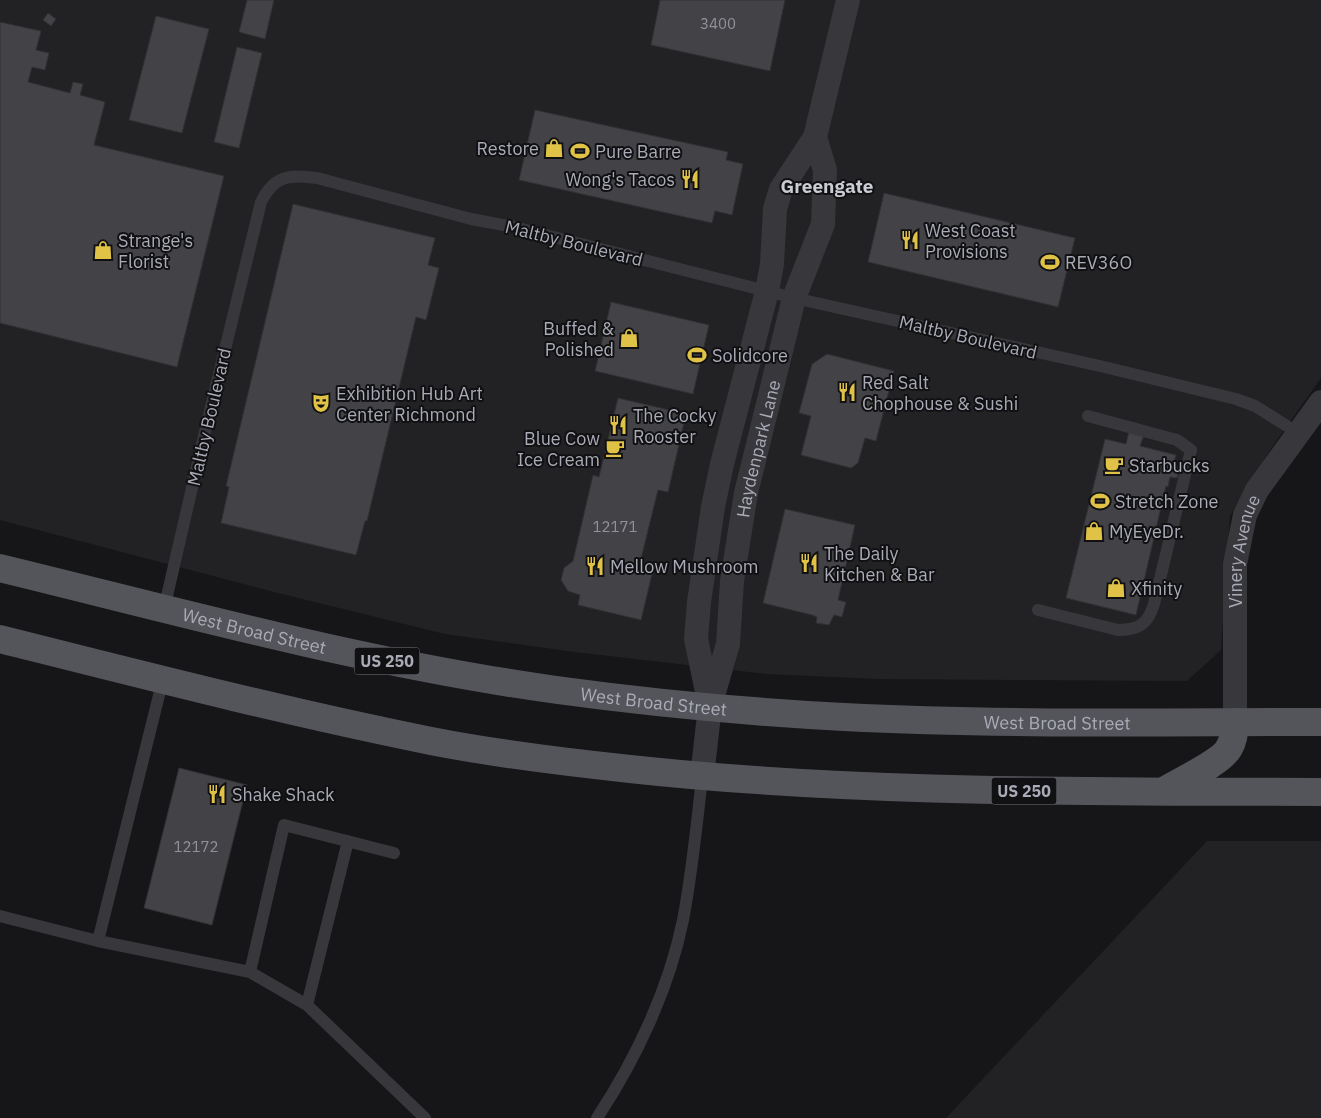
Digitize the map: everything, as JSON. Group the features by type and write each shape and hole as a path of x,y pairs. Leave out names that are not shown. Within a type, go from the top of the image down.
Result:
{"main road":[{"name":"West Broad Street","path":"0,568 164,609 409,665 559,690 710,706 849,717 1321,722"},
{"name":"US 250","path":"0,639 162,679 433,741 570,761 702,777 886,788 1321,792"},
{"path":"1163,791 1207,766 1228,751 1233,740 1235,722"}],"street":[{"name":"Haydenpark Lane","path":"710,706 696,639 699,602 713,507 722,464 767,291 772,264 775,209 781,189 815,137 848,0"},
{"name":"Haydenpark Lane","path":"702,777 710,706 728,644 732,581 746,493 794,298 818,239 825,210 825,170 815,137"},
{"name":"Vinery Avenue","path":"1235,722 1235,583 1238,540 1245,515 1257,490 1321,402"}],"lane":[{"name":"Maltby Boulevard","path":"164,609 261,202 267,188 282,178 297,175 317,178 471,219 514,227 794,298 1100,366 1236,400 1256,406 1298,433"},
{"path":"1038,610 1118,630 1129,630 1145,624 1154,604 1191,450 1176,440 1088,416"},
{"path":"98,941 162,679"},
{"path":"597,1118 633,1055 653,1013 670,962 682,921 702,777"},
{"path":"250,972 284,825 394,853"},
{"path":"307,1005 348,841"},
{"path":"0,916 98,941 250,972 307,1005 425,1118"}],"shaded area":[{"name":"Greengate","path":"0,0 1321,0 1321,378 1270,450 1230,516 1221,650 1187,681 878,679 766,674 574,652 445,634 282,594 0,520"},
{"path":"1207,841 1321,841 1321,1118 946,1118"}],"building":[{"path":"247,0 274,0 265,39 239,32"},
{"path":"660,0 785,0 770,71 651,45"},
{"path":"48,13 56,19 51,26 43,20"},
{"path":"156,16 209,29 182,133 129,120"},
{"name":"Strange's Florist","path":"0,22 41,31 36,50 49,53 45,70 32,67 28,82 70,93 73,82 83,84 80,95 105,102 94,145 224,176 177,367 0,323"},
{"path":"237,47 262,53 239,148 214,142"},
{"path":"535,110 728,152 726,160 743,164 732,215 715,211 712,223 519,180"},
{"path":"884,193 1075,238 1058,307 868,262"},
{"name":"Exhibition Hub Art Center Richmond","path":"293,204 435,238 428,265 439,268 426,320 416,317 367,521 365,521 356,555 221,523 229,487 226,486"},
{"path":"611,302 709,325 693,394 595,371"},
{"name":"Red Salt Chophouse & Sushi","path":"827,354 894,371 876,441 865,438 858,463 851,468 801,455 811,416 799,413 812,364"},
{"path":"618,398 686,414 668,492 658,490 639,567 653,570 641,620 578,605 580,595 568,591 561,580 564,568 573,561 593,475 599,477"},
{"path":"1129,431 1144,435 1140,446 1176,455 1173,465 1180,466 1177,478 1170,477 1168,487 1166,486 1136,615 1066,598 1105,439 1126,444"},
{"name":"The Daily Kitchen & Bar","path":"785,509 855,525 838,600 846,602 842,617 834,615 829,625 816,623 817,617 812,615 763,603"},
{"path":"179,768 247,785 212,925 144,908"}],"place":[{"name":"Restore","path":"554,148"},
{"name":"Pure Barre","path":"580,151"},
{"name":"Wong's Tacos","path":"690,179"},
{"name":"West Coast Provisions","path":"910,240"},
{"name":"Strange's Florist","path":"103,250"},
{"name":"REV36O","path":"1050,262"},
{"name":"Buffed & Polished","path":"629,338"},
{"name":"Solidcore","path":"697,355"},
{"name":"Red Salt Chophouse & Sushi","path":"847,392"},
{"name":"Exhibition Hub Art Center Richmond","path":"321,403"},
{"name":"The Cocky Rooster","path":"618,425"},
{"name":"Blue Cow Ice Cream","path":"615,448"},
{"name":"Starbucks","path":"1114,465"},
{"name":"Stretch Zone","path":"1100,501"},
{"name":"MyEyeDr.","path":"1094,531"},
{"name":"The Daily Kitchen & Bar","path":"809,563"},
{"name":"Mellow Mushroom","path":"595,566"},
{"name":"Xfinity","path":"1116,588"},
{"name":"Shake Shack","path":"217,794"}],"district":[{"name":"Greengate","path":"827,186"}]}
